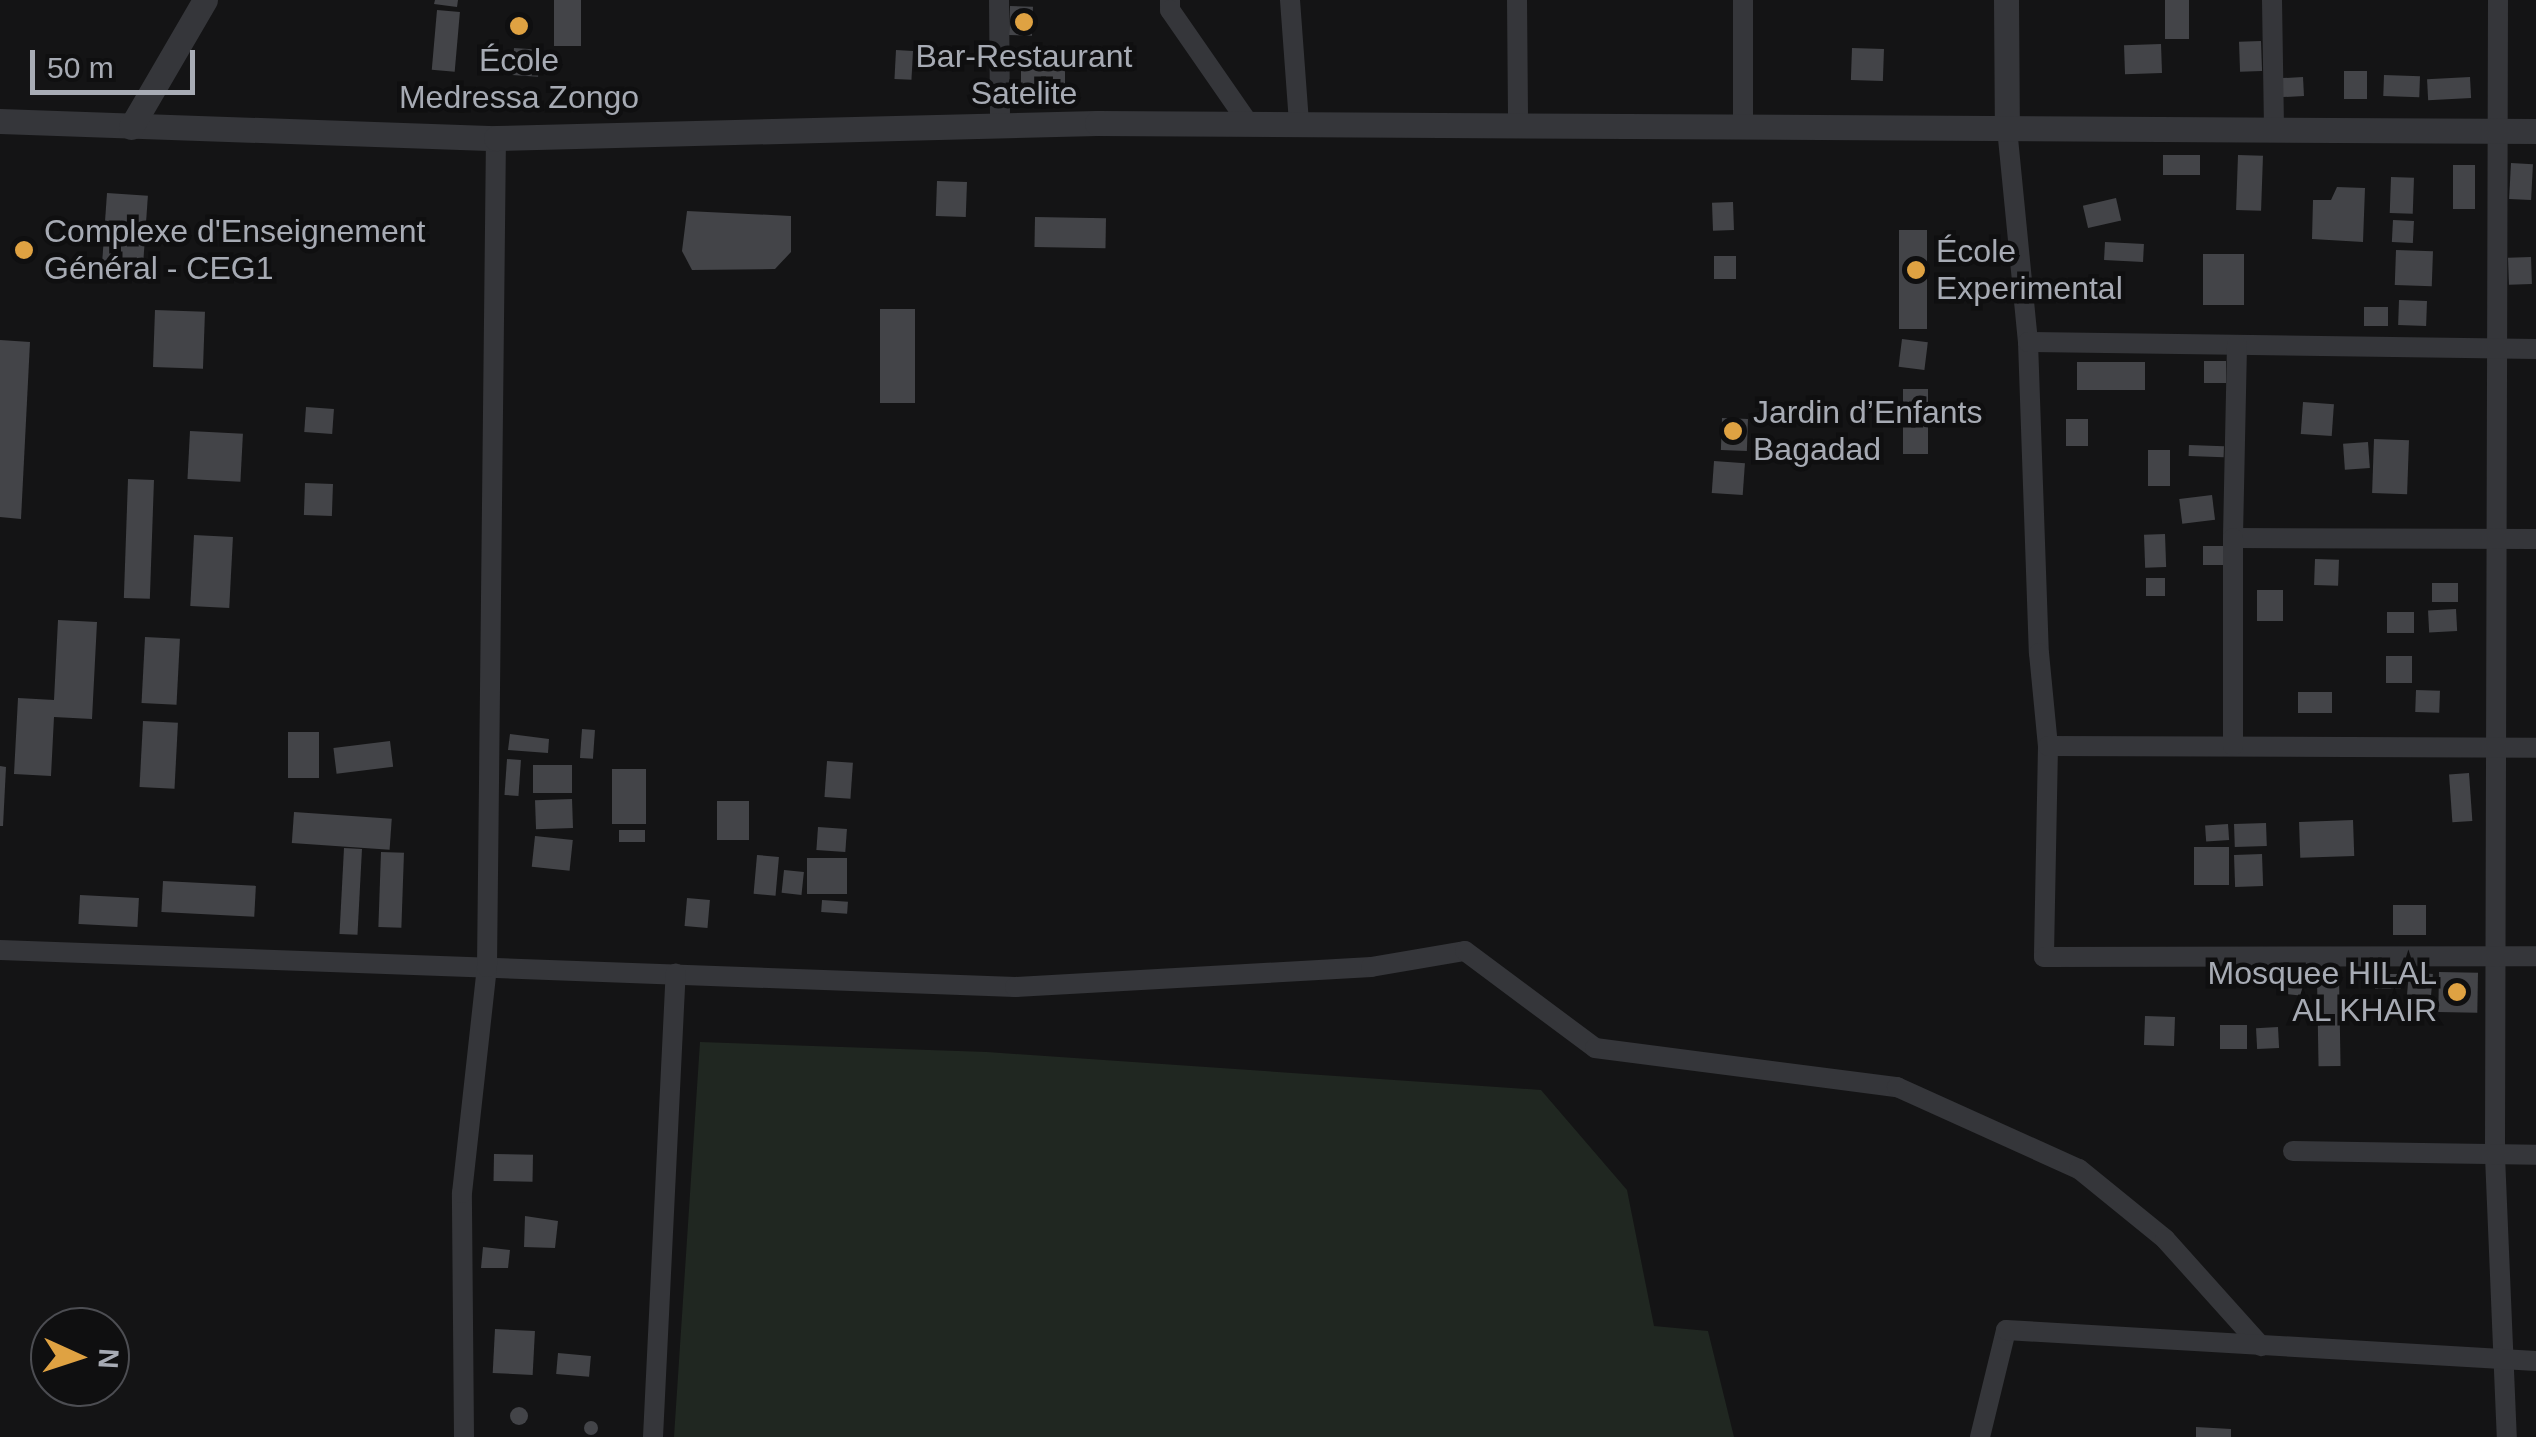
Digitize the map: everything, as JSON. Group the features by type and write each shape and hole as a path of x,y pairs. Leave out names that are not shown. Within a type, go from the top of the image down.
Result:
{"street":[{"path":"131,127 205,0"},
{"path":"1000,0 1000,125"},
{"path":"1170,0 1170,10 1249,124"},
{"path":"1290,0 1299,124"},
{"path":"1517,0 1518,125"},
{"path":"1743,0 1743,126"},
{"path":"2006,0 2007,128 2028,342 2039,653 2048,746 2044,957 2536,956"},
{"path":"2272,0 2274,129"},
{"path":"2498,0 2495,1156 2507,1437"},
{"path":"0,121 496,138 1000,125 1249,124 2536,131"},
{"path":"464,1437 462,1193 486,967 496,138"},
{"path":"2028,342 2536,349"},
{"path":"2233,746 2237,345"},
{"path":"2234,538 2312,535 2536,539"},
{"path":"2048,746 2536,748"},
{"path":"0,950 1015,987 1371,967 1465,951 1596,1048 1897,1087 2078,1169 2165,1239 2261,1346"},
{"path":"653,1437 676,974"},
{"path":"2293,1151 2536,1155"},
{"path":"1980,1437 2006,1330 2536,1362"}],"shaded area":[{"path":"700,1042 987,1052 1541,1090 1627,1190 1654,1326 1708,1331 1734,1437 674,1437"}],"building":[{"path":"435,0 458,0 457,7 434,4"},
{"path":"554,0 581,0 581,46 554,46"},
{"path":"2165,0 2189,0 2189,39 2165,39"},
{"path":"1010,6 1033,7 1032,36 1009,35"},
{"path":"437,10 460,12 455,72 432,70"},
{"path":"2261,41 2262,71 2240,72 2239,42"},
{"path":"2161,44 2162,73 2125,74 2124,45"},
{"path":"514,48 540,50 538,77 512,75"},
{"path":"1852,48 1884,49 1883,81 1851,80"},
{"path":"896,50 913,51 911,80 894,79"},
{"path":"1021,62 1065,62 1065,94 1021,94"},
{"path":"2344,71 2367,71 2367,99 2344,99"},
{"path":"2384,75 2420,76 2419,97 2383,96"},
{"path":"2303,77 2304,96 2278,97 2277,78"},
{"path":"2470,77 2471,98 2428,100 2427,79"},
{"path":"2163,155 2200,155 2200,175 2163,175"},
{"path":"2238,155 2263,156 2261,211 2236,210"},
{"path":"2511,163 2533,164 2531,200 2509,199"},
{"path":"2453,165 2475,165 2475,209 2453,209"},
{"path":"2391,177 2414,178 2413,214 2390,213"},
{"path":"937,181 967,182 966,217 936,216"},
{"path":"2337,187 2365,188 2363,242 2312,239 2313,200 2331,200"},
{"path":"107,193 148,196 142,278 101,275"},
{"path":"2116,198 2121,220 2088,228 2083,206"},
{"path":"1733,202 1734,230 1713,231 1712,203"},
{"path":"687,211 791,216 791,252 775,269 692,270 682,251"},
{"path":"1035,217 1106,218 1105,248 1034,247"},
{"path":"2393,220 2414,221 2413,243 2392,242"},
{"path":"1899,230 1927,230 1927,329 1899,329"},
{"path":"2105,242 2144,244 2143,262 2104,260"},
{"path":"2396,250 2433,251 2432,286 2395,285"},
{"path":"2203,254 2244,254 2244,305 2203,305"},
{"path":"1714,256 1736,256 1736,279 1714,279"},
{"path":"2531,257 2532,284 2509,285 2508,258"},
{"path":"2399,300 2427,301 2426,326 2398,325"},
{"path":"2364,307 2388,307 2388,326 2364,326"},
{"path":"880,309 915,309 915,403 880,403"},
{"path":"155,310 205,312 203,369 153,367"},
{"path":"1902,339 1928,342 1924,370 1899,367"},
{"path":"0,340 30,342 21,519 0,517"},
{"path":"2204,361 2226,361 2226,383 2204,383"},
{"path":"2077,362 2145,362 2145,390 2077,390"},
{"path":"1903,389 1928,389 1928,454 1903,454"},
{"path":"2303,402 2334,404 2332,436 2301,434"},
{"path":"306,407 334,409 332,434 304,432"},
{"path":"1722,418 1748,419 1747,451 1721,450"},
{"path":"2066,419 2088,419 2088,446 2066,446"},
{"path":"190,431 243,434 240,482 187,479"},
{"path":"2374,439 2409,440 2407,494 2372,493"},
{"path":"2368,442 2370,468 2345,470 2343,444"},
{"path":"2189,445 2224,446 2224,457 2189,456"},
{"path":"2148,450 2170,450 2170,486 2148,486"},
{"path":"1714,461 1745,463 1743,495 1712,493"},
{"path":"128,479 154,480 150,599 124,598"},
{"path":"305,483 333,484 332,516 304,515"},
{"path":"2212,495 2215,520 2182,524 2179,499"},
{"path":"2165,534 2166,567 2145,568 2144,535"},
{"path":"194,535 233,537 229,608 190,606"},
{"path":"2203,546 2225,546 2225,565 2203,565"},
{"path":"2315,559 2339,560 2338,586 2314,585"},
{"path":"2146,578 2165,578 2165,596 2146,596"},
{"path":"2432,583 2458,583 2458,602 2432,602"},
{"path":"2257,590 2283,590 2283,621 2257,621"},
{"path":"2456,609 2457,631 2429,632 2428,610"},
{"path":"2387,612 2414,612 2414,633 2387,633"},
{"path":"58,620 97,622 92,719 54,717 51,776 14,774 18,698 54,700"},
{"path":"145,637 180,639 176,705 142,703"},
{"path":"2386,656 2412,656 2412,683 2386,683"},
{"path":"2416,690 2440,691 2439,713 2415,712"},
{"path":"2298,692 2332,692 2332,713 2298,713"},
{"path":"143,721 178,723 174,789 140,787"},
{"path":"582,729 595,730 593,759 580,758"},
{"path":"288,732 319,732 319,778 288,778"},
{"path":"510,734 549,739 548,753 508,750"},
{"path":"390,741 393,767 337,774 333,748"},
{"path":"507,759 521,760 518,796 504,795"},
{"path":"827,761 853,763 850,799 824,797"},
{"path":"533,765 572,765 572,793 533,793"},
{"path":"0,766 6,767 3,826 0,826"},
{"path":"612,769 646,769 646,824 612,824"},
{"path":"2469,773 2472,821 2452,822 2449,774"},
{"path":"572,799 573,828 536,829 535,800"},
{"path":"717,801 749,801 749,840 717,840"},
{"path":"294,812 392,819 390,850 292,843"},
{"path":"2353,820 2354,856 2300,858 2299,822"},
{"path":"2266,823 2267,846 2235,847 2234,824"},
{"path":"2228,824 2229,840 2206,842 2205,826"},
{"path":"818,827 847,829 845,852 816,850"},
{"path":"619,830 645,830 645,842 619,842"},
{"path":"535,836 573,840 570,871 532,867"},
{"path":"2194,847 2229,847 2229,885 2194,885"},
{"path":"344,848 362,849 357,935 339,934"},
{"path":"381,852 404,853 401,928 378,927"},
{"path":"2262,854 2263,886 2235,887 2234,855"},
{"path":"757,855 779,857 776,896 754,894"},
{"path":"807,858 847,858 847,894 807,894"},
{"path":"784,870 804,872 801,895 782,893"},
{"path":"163,881 256,886 254,917 161,912"},
{"path":"80,895 139,898 137,927 78,924"},
{"path":"687,898 710,900 707,928 685,926"},
{"path":"822,900 848,902 847,914 821,912"},
{"path":"2393,905 2426,905 2426,935 2393,935"},
{"path":"2409,972 2433,974 2431,997 2407,995"},
{"path":"2439,972 2478,973 2477,1013 2438,1012"},
{"path":"2375,974 2401,974 2401,989 2375,989"},
{"path":"2286,977 2304,979 2302,996 2284,994"},
{"path":"2317,977 2339,977 2341,1066 2319,1066"},
{"path":"2145,1016 2175,1017 2174,1046 2144,1045"},
{"path":"2220,1025 2247,1025 2247,1049 2220,1049"},
{"path":"2278,1027 2279,1048 2257,1049 2256,1028"},
{"path":"494,1154 533,1155 533,1182 494,1181"},
{"path":"525,1216 558,1221 555,1248 524,1247"},
{"path":"483,1247 510,1250 508,1268 481,1268"},
{"path":"495,1329 535,1331 533,1375 493,1373"},
{"path":"558,1353 591,1356 589,1377 556,1374"},
{"path":"519,1407 528,1416 519,1425 510,1416"},
{"path":"591,1421 598,1428 591,1435 584,1428"},
{"path":"2196,1427 2231,1429 2231,1437 2196,1437"}],"place":[{"name":"Bar-Restaurant Satelite","path":"1024,22"},
{"name":"École Medressa Zongo","path":"519,26"},
{"name":"Complexe d'Enseignement Général - CEG1","path":"24,250"},
{"name":"École Experimental","path":"1916,270"},
{"name":"Jardin d’Enfants Bagadad","path":"1733,431"},
{"name":"Mosquee HILAL AL KHAIR","path":"2457,992"}]}
